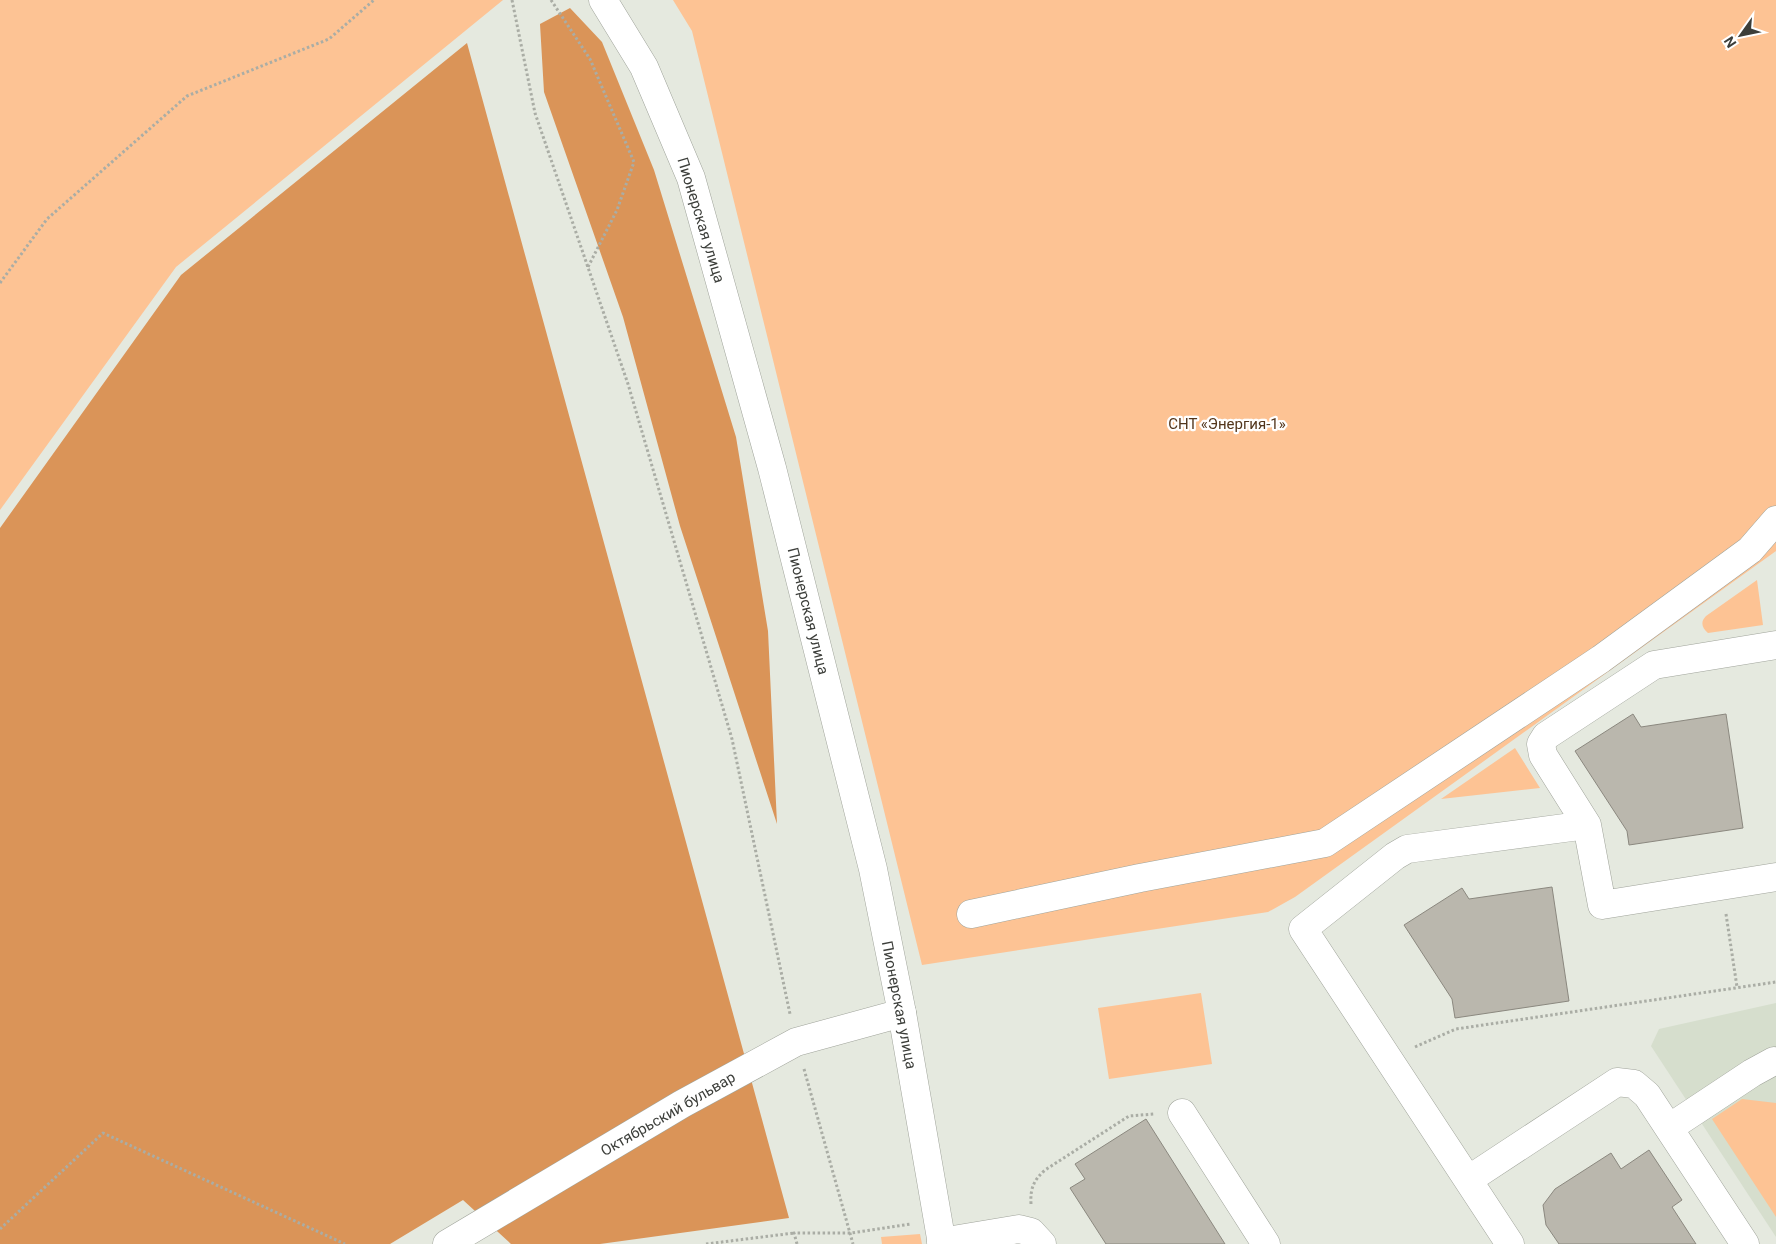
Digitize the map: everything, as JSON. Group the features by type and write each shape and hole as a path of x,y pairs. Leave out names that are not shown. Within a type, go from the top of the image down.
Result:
{"main road":[{"name":"Пионерская улица","path":"603,0 644,67 691,178 777,487 873,869 902,1013 942,1243"},
{"path":"970,914 1140,878 1325,843 1601,659 1750,550 1776,520"},
{"path":"1776,645 1654,665 1546,736 1541,744 1543,755 1587,825 1602,905 1776,877"},
{"path":"1510,1244 1303,928 1406,849 1587,825"},
{"name":"Октябрьский бульвар","path":"448,1244 682,1104 796,1042 902,1013"},
{"path":"1669,1128 1752,1073 1775,1062"},
{"path":"1468,1180 1618,1082 1634,1084 1647,1095 1745,1244"},
{"path":"1182,1112 1266,1244"},
{"path":"942,1243 1019,1229 1036,1238"}],"path":[{"path":"0,283 47,219 187,96 329,39 374,0"},
{"path":"512,0 535,113 628,384 732,739 796,1042 853,1244"},
{"path":"552,0 590,59 634,162 617,210 588,267"},
{"path":"1722,886 1737,987"},
{"path":"1408,1050 1456,1029 1776,982"},
{"path":"1036,1238 1030,1195 1034,1181 1045,1170 1129,1116 1182,1112"},
{"path":"0,1229 103,1133 345,1244"},
{"path":"706,1244 794,1232 850,1234 916,1224"},
{"path":"794,1232 797,1244"}],"shaded area":[{"path":"570,8 602,42 654,170 736,437 768,631 777,824 680,526 623,317 544,92 540,24"},
{"path":"467,43 789,1218 600,1244 511,1244 463,1200 390,1244 0,1244 0,528 181,275"},
{"path":"1776,1003 1776,1237 1651,1046 1659,1029"}],"green space":[{"path":"0,0 503,0 176,267 0,510"},
{"name":"СНТ «Энергия-1»","path":"673,0 1776,0 1776,551 1295,897 1268,912 922,965 692,31"},
{"path":"1757,580 1763,625 1708,633 1703,627 1704,618"},
{"path":"1515,748 1540,788 1441,799"},
{"path":"1201,993 1212,1064 1109,1079 1098,1008"},
{"path":"1742,1099 1776,1103 1776,1217 1712,1119"},
{"path":"920,1234 922,1244 882,1244 881,1237"}],"building":[{"path":"1633,714 1641,727 1726,714 1743,828 1629,845 1627,831 1575,751"},
{"path":"1552,887 1569,1001 1455,1018 1452,999 1404,925 1462,888 1469,899"},
{"path":"1146,1119 1225,1244 1106,1244 1070,1188 1085,1179 1075,1164"},
{"path":"1649,1150 1682,1200 1672,1207 1696,1244 1559,1244 1546,1225 1543,1205 1555,1189 1611,1153 1621,1169"}]}
